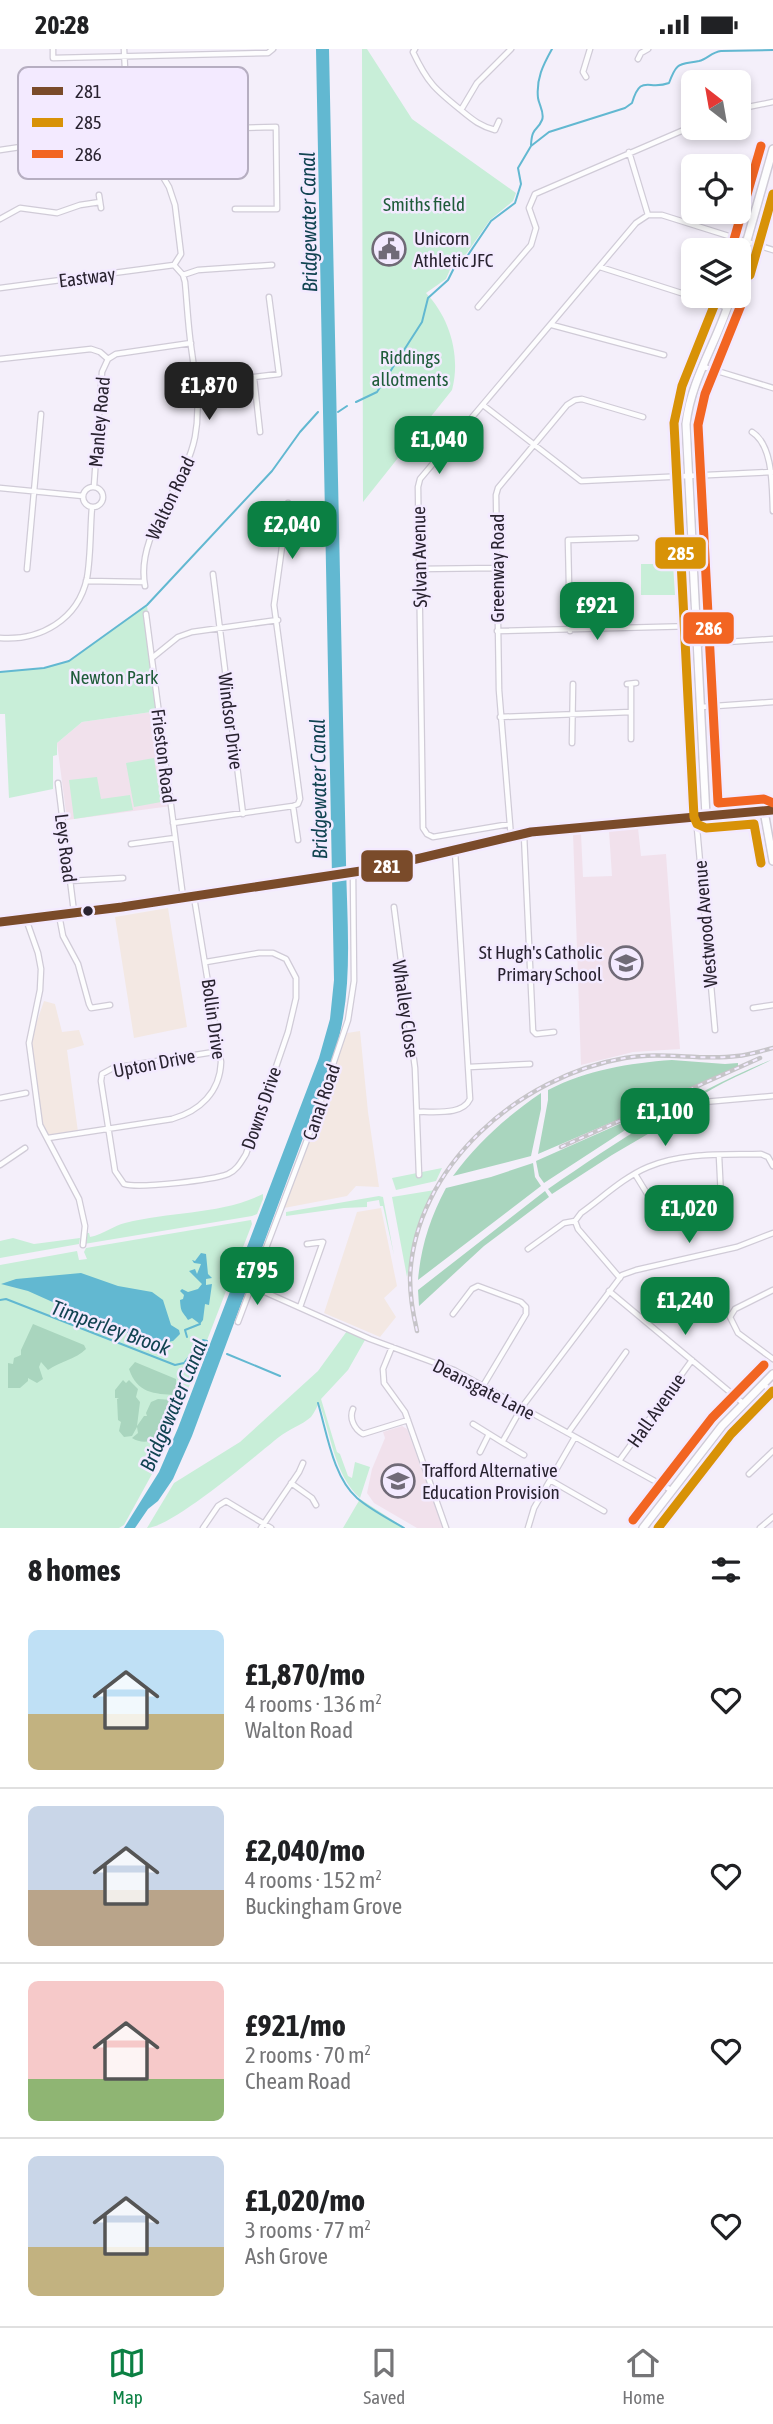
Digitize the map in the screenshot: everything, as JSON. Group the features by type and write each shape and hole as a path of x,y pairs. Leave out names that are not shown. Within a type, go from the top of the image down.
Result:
{"street":[{"path":"53,49 53,58 268,53 273,49"},
{"path":"124,49 126,67"},
{"path":"461,110 477,83 510,49"},
{"path":"586,77 583,72 590,49"},
{"path":"638,59 641,53 648,49"},
{"path":"412,51 435,89 478,125 495,132 499,121"},
{"path":"751,106 773,102"},
{"path":"235,209 277,209 276,127 248,128"},
{"path":"478,307 531,245 536,233 528,208 531,198 542,189 681,131"},
{"path":"0,150 18,148"},
{"path":"748,238 770,171 773,149"},
{"path":"629,152 648,215 662,215 734,238"},
{"path":"164,179 173,198 181,254 174,265 183,275 198,270 272,265"},
{"path":"0,219 20,208 57,213 100,202"},
{"name":"Sylvan Avenue","path":"510,824 433,837 424,830 418,487 420,479 636,223 648,215"},
{"path":"751,243 773,250"},
{"name":"Eastway","path":"0,288 174,265"},
{"path":"600,267 681,293"},
{"name":"Walton Road","path":"86,581 144,584 144,567 150,536 191,455 197,418 196,384 183,275"},
{"path":"196,384 279,375 269,297"},
{"path":"706,816 686,420 692,394 728,308"},
{"path":"552,325 664,355"},
{"name":"Manley Road","path":"94,487 102,372 108,359 121,352 191,343"},
{"path":"0,359 91,349 108,359"},
{"path":"703,366 773,389"},
{"path":"254,378 260,432"},
{"name":"Greenway Road","path":"511,837 500,717 497,491 575,400 582,399 643,417"},
{"path":"483,405 580,481 772,472"},
{"path":"27,569 41,414"},
{"path":"752,432 761,436 772,458 773,511"},
{"path":"94,487 100,489 103,496 101,502 92,507 86,504 83,496 85,490 94,487"},
{"path":"0,488 83,496"},
{"path":"173,823 293,806 298,804 300,799 275,595 288,503"},
{"path":"0,638 24,639 53,627 73,608 86,581 92,507"},
{"path":"570,631 568,540 636,538"},
{"path":"419,569 497,568"},
{"name":"Windsor Drive","path":"213,574 243,814"},
{"name":"Frieston Road","path":"146,614 183,898"},
{"path":"151,659 183,635 278,620"},
{"path":"497,631 696,626"},
{"path":"698,644 773,639"},
{"path":"631,683 631,739"},
{"path":"572,743 574,684"},
{"path":"701,706 773,702"},
{"path":"500,717 631,712"},
{"name":"Leys Road","path":"58,783 74,913"},
{"path":"293,806 298,841"},
{"path":"0,922 194,897 380,868 524,834 773,810"},
{"path":"764,811 773,861"},
{"name":"Westwood Avenue","path":"696,817 715,1030"},
{"path":"524,834 533,1031 536,1034 554,1032"},
{"path":"131,844 175,838"},
{"path":"417,1112 459,1110 466,1106 470,1096 455,850"},
{"name":"Canal Road","path":"238,1322 313,1124 348,1020 354,981 353,872"},
{"path":"70,881 122,878"},
{"name":"Bollin Drive","path":"48,1138 172,1119 200,1107 219,1075 220,1051 194,897"},
{"name":"Whalley Close","path":"394,907 415,1068 419,1175"},
{"path":"59,915 63,936 78,964 91,1008 110,1005"},
{"path":"26,919 38,953 41,981 31,1023 29,1056 40,1125 79,1199 85,1226 83,1245"},
{"name":"Downs Drive","path":"108,1129 117,1176 130,1186 217,1177 233,1171 246,1154 288,1032 296,998 296,978 286,960 272,953 206,962"},
{"path":"753,1008 773,1005"},
{"name":"Upton Drive","path":"108,1129 101,1081 105,1072 113,1068 220,1051"},
{"path":"469,1067 530,1064"},
{"path":"0,1098 26,1093"},
{"path":"692,1107 704,1102 773,1096"},
{"path":"0,1165 25,1148"},
{"path":"528,1249 564,1223 575,1221 635,1174 651,1165 676,1158 761,1154 769,1158 773,1166"},
{"path":"719,1156 722,1197"},
{"path":"635,1174 657,1210"},
{"path":"575,1221 578,1229 620,1278"},
{"path":"502,1442 522,1408 609,1291 626,1273 745,1244 773,1233"},
{"path":"300,1307 323,1242 307,1244"},
{"name":"Deansgate Lane","path":"252,1283 258,1289 392,1347 446,1366 671,1490"},
{"path":"453,1314 472,1289 478,1286 521,1302 526,1307 526,1314 483,1386"},
{"path":"773,1290 733,1311 730,1317 740,1336 773,1359"},
{"path":"609,1291 744,1404"},
{"path":"392,1347 383,1369 383,1380 387,1390 404,1409 445,1526 438,1527"},
{"path":"568,1433 626,1352"},
{"name":"Hall Avenue","path":"620,1461 692,1360"},
{"path":"643,1528 724,1422 773,1374"},
{"path":"764,1385 773,1392"},
{"path":"354,1409 351,1415 355,1426 363,1434 408,1420"},
{"path":"472,1424 524,1455"},
{"path":"480,1452 489,1434"},
{"path":"528,1528 532,1512 575,1437"},
{"path":"749,1474 773,1451"},
{"path":"263,1526 303,1463"},
{"path":"550,1480 604,1511"},
{"path":"291,1483 312,1498 316,1505"},
{"path":"203,1528 223,1502 229,1502 263,1526 271,1528"},
{"path":"760,1528 773,1517"}],"shaded area":[{"path":"158,711 171,806 67,820 57,743 82,722"},
{"name":"St Hugh's Catholic Primary School","path":"638,828 641,856 666,854 680,1049 633,1052 581,1065 573,833 581,833 583,877 612,876 609,831"},
{"path":"168,908 187,1027 134,1038 115,917"},
{"path":"44,1001 55,1004 62,1032 79,1030 84,1045 67,1050 78,1132 47,1135 41,1124 31,1047"},
{"path":"360,1031 379,1187 356,1186 347,1196 284,1208 347,1033"},
{"path":"381,1208 397,1286 384,1298 396,1317 380,1337 324,1313 357,1212"},
{"name":"Trafford Alternative Education Provision","path":"402,1426 407,1429 443,1528 417,1528 374,1503 367,1493 372,1469 385,1438 383,1432"}],"green space":[{"path":"362,49 367,49 412,119 516,193 513,201 490,220 464,257 452,265 446,279 426,293 441,314 451,338 455,364 452,390 363,502"},
{"path":"641,564 673,564 675,595 641,595"},
{"name":"Newton Park","path":"147,605 158,711 82,722 57,743 57,755 53,756 53,789 9,798 5,714 0,714 0,672 44,668 69,661"},
{"path":"154,758 161,802 134,807 126,763"},
{"path":"97,777 101,799 130,795 133,810 74,819 69,780"},
{"path":"672,1060 738,1063 738,1068 538,1154 548,1090 578,1077 608,1069"},
{"path":"771,1060 698,1098 682,1114 552,1194 548,1189 684,1102"},
{"path":"541,1093 541,1109 531,1156 453,1176 493,1131"},
{"path":"624,1122 633,1125 544,1183 539,1176 536,1161"},
{"path":"533,1163 535,1177 541,1186 418,1280 427,1233 446,1188"},
{"path":"442,1168 436,1181 396,1190 392,1178"},
{"path":"435,1190 418,1233 407,1277 392,1197"},
{"path":"545,1191 549,1197 484,1246 419,1306 418,1290"},
{"path":"263,1194 257,1214 252,1216 84,1244 85,1233 89,1233 90,1237 125,1223 230,1206"},
{"path":"383,1197 394,1255 383,1206 380,1206 379,1200 367,1202 367,1207 286,1216 286,1212"},
{"path":"251,1220 252,1224 163,1454 124,1525 119,1528 0,1528 0,1265 77,1251 79,1260 87,1259 84,1252 86,1248"},
{"path":"13,1238 34,1244 80,1238 79,1244 0,1258 0,1241"},
{"path":"33,1324 84,1345 86,1349 48,1370 41,1362 39,1367 43,1379 37,1383 28,1378 20,1388 8,1388 8,1363 13,1364 14,1358 21,1355"},
{"path":"347,1331 365,1340 348,1370 321,1399 337,1452 348,1476 352,1478 355,1462 370,1467 360,1498 344,1478 319,1403 311,1417 279,1437 194,1504 159,1525 147,1528 174,1483 240,1442 318,1371"},
{"path":"135,1362 176,1379 176,1395 154,1393 142,1388 129,1369"},
{"path":"123,1380 126,1383 129,1380 138,1389 136,1397 140,1402 137,1426 144,1416 147,1416 151,1402 158,1399 171,1400 169,1412 153,1440 141,1442 132,1438 138,1433 137,1427 132,1436 124,1437 119,1431 119,1398 115,1398 115,1390"},
{"path":"360,1499 405,1528 343,1528"}],"water":[{"path":"316,49 329,49 348,934 345,1006 335,1052 192,1436 173,1479 158,1501 148,1509 135,1528 124,1528 159,1472 178,1428 319,1058 330,1019 334,980"},
{"path":"201,1253 206,1254 208,1274 212,1278 206,1279 206,1285 212,1284 209,1305 205,1304 200,1324 192,1318 188,1320 182,1311 180,1300 184,1295 180,1291 198,1289 202,1284 189,1271 195,1269 197,1274 201,1264 192,1260 195,1261"},
{"path":"81,1273 118,1286 152,1292 163,1300 171,1325 179,1330 180,1334 173,1341 159,1344 95,1321 28,1291 1,1284 16,1279"}],"waterway":[{"path":"531,145 534,132 543,117 538,98 539,78 552,49"},
{"path":"356,402 377,392 422,322 428,298 448,280 455,266 466,258 491,221 515,203 521,184 518,168 531,146 549,132 625,108 632,103 639,88 669,83 674,71 683,64 702,60 721,51 773,50"},
{"path":"338,412 347,406"},
{"path":"0,672 44,668 69,661 147,605 272,471 318,412"},
{"name":"Timperley Brook","path":"0,1300 6,1299 175,1365 184,1363 199,1344 206,1346"},
{"name":"Bridgewater Canal","path":"187,1337 185,1330 200,1324"},
{"name":"Bridgewater Canal","path":"189,1356 201,1352 203,1340 207,1341"},
{"name":"Timperley Brook","path":"227,1354 280,1376"},
{"name":"Timperley Brook","path":"318,1403 336,1467 342,1479 357,1498 404,1528"}],"railway":[{"path":"417,1331 410,1278 416,1237 431,1199 452,1164 480,1133 512,1106 548,1084 586,1068 625,1058 654,1055 723,1057 746,1055 773,1048"},
{"path":"561,1147 760,1058"}],"transit line":[{"name":"286","path":"734,238 761,146"},
{"name":"285","path":"751,271 773,194"},
{"name":"285","path":"713,308 682,386 674,423 694,817 697,824 706,828 754,824 761,863"},
{"name":"286","path":"740,308 705,394 698,425 718,803 764,799 773,803"},
{"name":"281","path":"0,922 122,907 374,869 531,832 773,810"},
{"name":"286","path":"633,1520 712,1418 764,1365"},
{"name":"285","path":"658,1528 731,1434 773,1391"}],"place":[{"name":"Unicorn Athletic JFC","path":"389,249"},
{"name":"St Hugh's Catholic Primary School","path":"626,963"},
{"name":"Trafford Alternative Education Provision","path":"398,1481"}],"park label":[{"name":"Smiths field","path":"424,204"},
{"name":"Riddings allotments","path":"410,368"}]}
